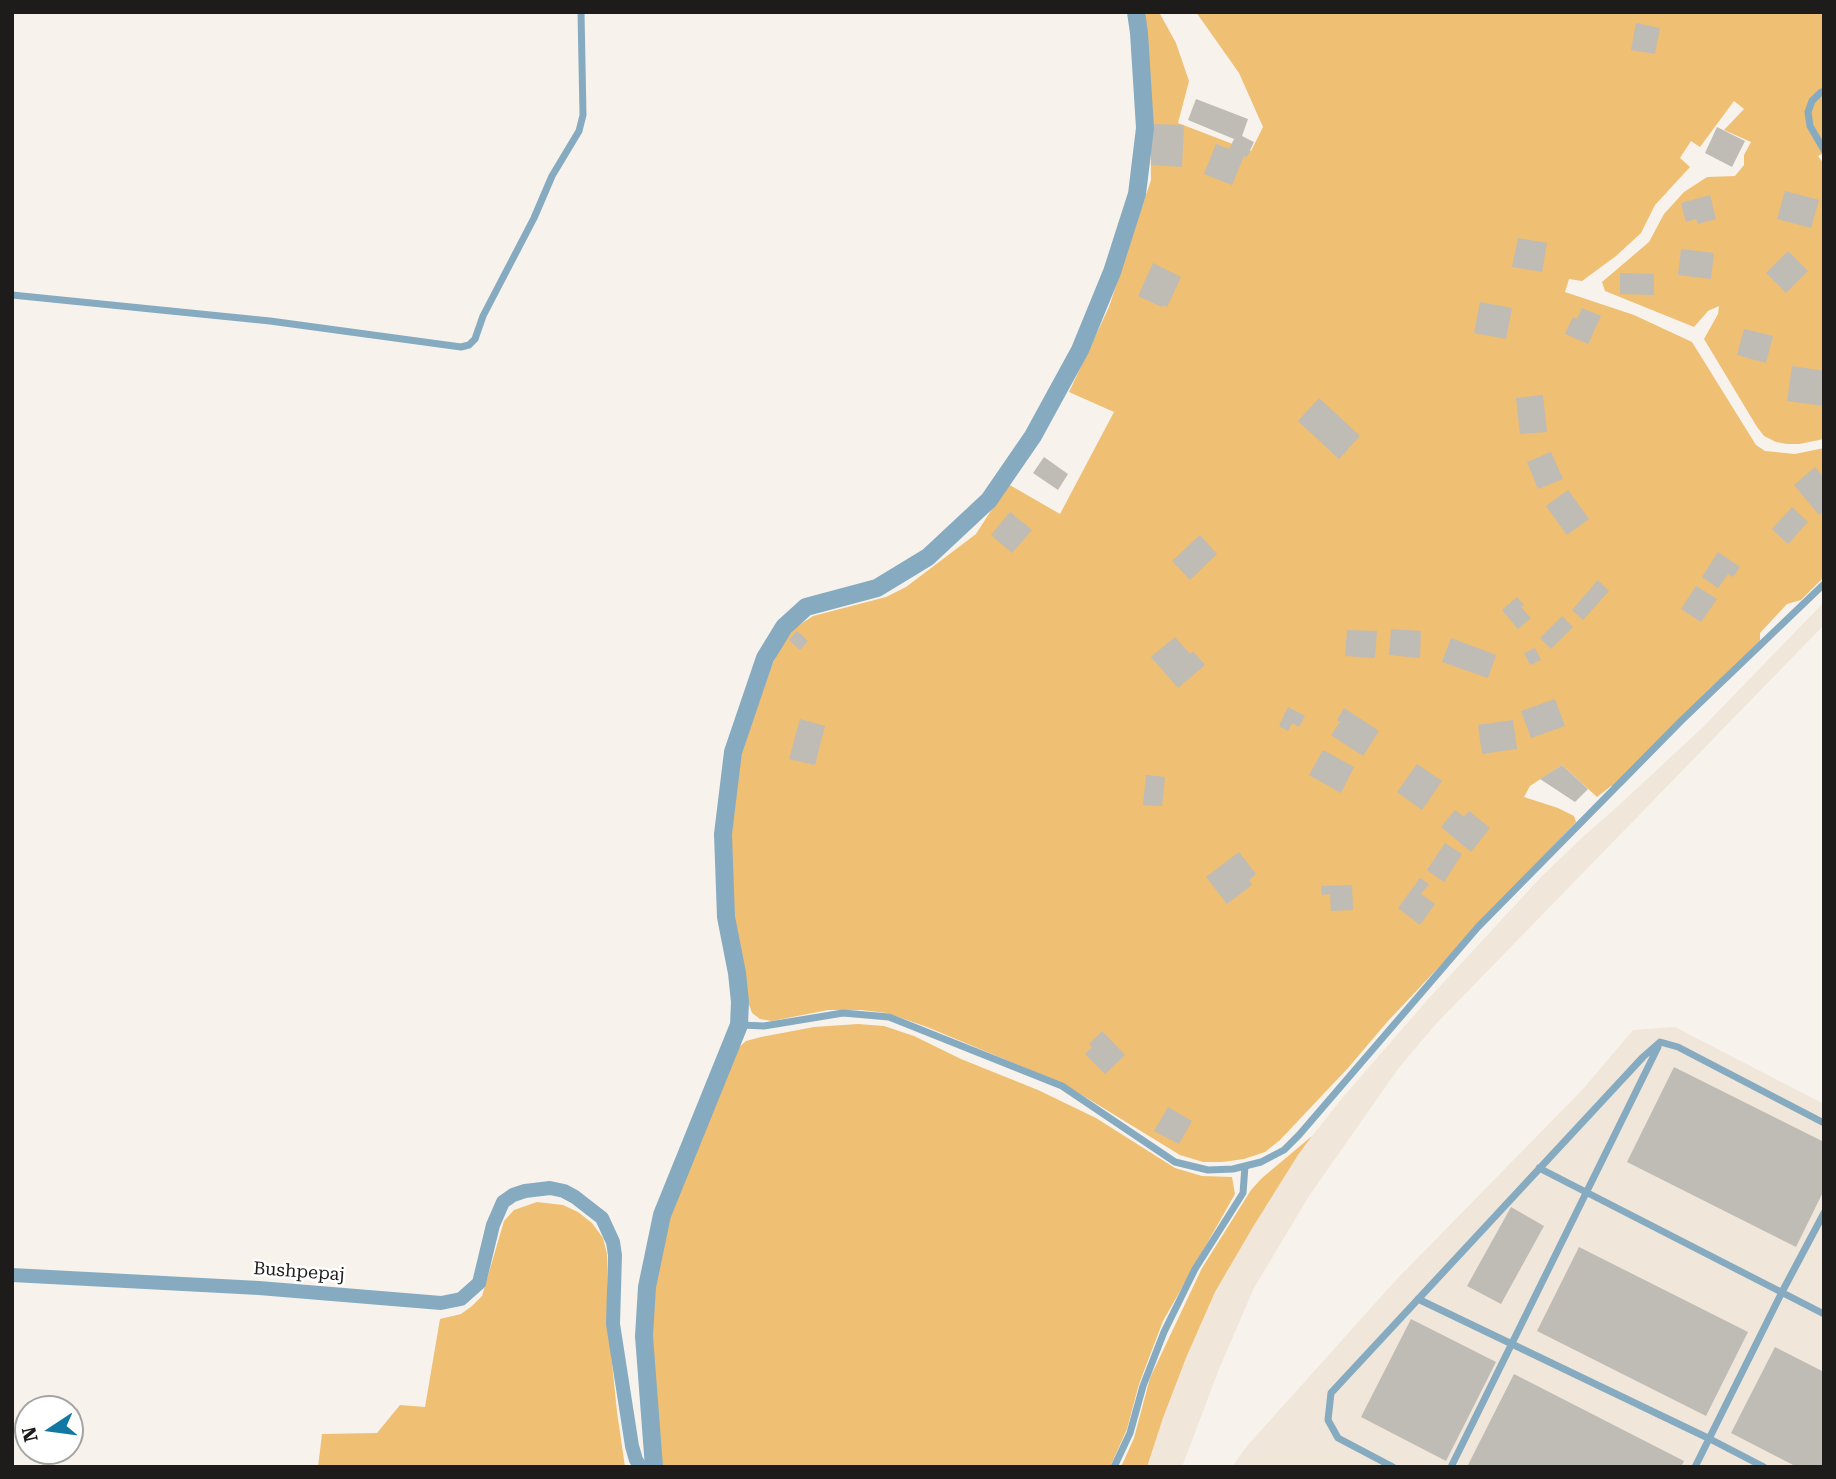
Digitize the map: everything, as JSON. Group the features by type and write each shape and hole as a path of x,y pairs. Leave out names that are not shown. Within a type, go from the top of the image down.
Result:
{"street":[{"path":"654,1467 644,1336 647,1287 662,1215 739,1025 740,1002 726,917 723,834 733,752 765,658 783,627 806,607 877,588 928,557 989,500 1033,436 1080,351 1112,272 1137,194 1145,128 1136,12"},
{"name":"Bushpepaj","path":"12,1275 259,1288 441,1303 461,1299 479,1283 493,1225 503,1202 513,1195 537,1189 564,1191 602,1218 613,1242 615,1255 612,1324 632,1446 641,1467"}],"lane":[{"path":"12,295 270,321 461,347 470,345 534,218 551,176 579,131 583,115 581,12"},
{"path":"1824,91 1812,100 1808,113 1810,126 1824,150"},
{"path":"739,1025 764,1026 843,1013 888,1017 1062,1086 1175,1162 1208,1170 1261,1162 1284,1150 1299,1135 1478,927 1681,721 1824,584"},
{"path":"1660,1042 1678,1047 1824,1123"},
{"path":"1393,1467 1338,1438 1328,1420 1331,1393 1643,1057 1660,1042"},
{"path":"1451,1467 1660,1042"},
{"path":"1114,1467 1130,1433 1143,1386 1164,1332 1195,1269 1243,1193 1245,1166"},
{"path":"1539,1168 1824,1314"},
{"path":"1695,1467 1824,1213"},
{"path":"1418,1299 1710,1438 1764,1467"}],"shaded area":[{"path":"1139,12 1159,12 1176,43 1189,81 1178,123 1251,151 1263,127 1239,73 1196,12 1824,12 1824,153 1818,156 1824,164 1824,439 1787,444 1764,436 1704,339 1718,314 1719,306 1708,311 1694,327 1605,291 1602,282 1649,242 1664,214 1684,192 1707,177 1735,176 1744,165 1744,155 1751,142 1724,130 1744,109 1734,101 1700,147 1691,141 1680,158 1690,167 1655,205 1641,233 1582,281 1569,279 1565,292 1634,315 1692,342 1756,445 1765,451 1795,454 1824,448 1824,577 1801,600 1787,604 1760,633 1760,643 1622,786 1611,786 1597,797 1562,765 1530,786 1524,797 1558,808 1574,816 1576,822 1280,1140 1265,1152 1222,1162 1203,1162 1180,1155 1064,1084 887,1013 828,1010 772,1021 760,1019 752,1013 748,1002 734,926 729,871 736,769 772,665 783,642 796,627 813,616 886,597 906,587 976,534 1008,484 1060,514 1114,412 1069,392 1109,307 1151,180 1150,104"},
{"path":"1824,602 1824,625 1435,1025 1398,1069 1309,1196 1254,1288 1219,1369 1182,1467 1147,1467 1186,1358 1215,1292 1312,1136 1430,997 1542,876 1704,726"},
{"path":"858,1024 884,1026 914,1036 961,1059 1038,1090 1096,1118 1175,1168 1202,1176 1232,1177 1235,1194 1163,1321 1139,1384 1127,1429 1110,1467 659,1467 650,1346 659,1238 738,1048 746,1041 761,1037 814,1027"},
{"path":"1675,1027 1824,1104 1824,1467 1232,1467 1247,1446 1395,1281 1582,1090 1633,1030"},
{"path":"1312,1136 1215,1292 1186,1358 1147,1467 1121,1467 1134,1438 1150,1378 1202,1268 1251,1190"},
{"path":"537,1202 563,1205 578,1212 592,1223 603,1238 607,1254 607,1313 625,1467 318,1467 322,1434 377,1433 400,1405 425,1407 440,1319 461,1314 482,1296 504,1221 514,1210"}],"building":[{"path":"1636,23 1660,28 1655,54 1631,50"},
{"path":"1196,99 1248,119 1242,136 1254,142 1247,157 1244,156 1232,185 1204,174 1216,144 1229,149 1234,139 1188,120"},
{"path":"1151,124 1184,125 1182,167 1151,165"},
{"path":"1717,127 1745,141 1732,167 1705,153"},
{"path":"1785,191 1819,200 1811,228 1777,219"},
{"path":"1710,195 1716,219 1698,224 1696,219 1686,222 1681,203"},
{"path":"1518,238 1547,243 1542,272 1512,267"},
{"path":"1681,249 1714,253 1711,279 1678,275"},
{"path":"1788,251 1808,271 1786,293 1766,273"},
{"path":"1153,263 1181,277 1167,307 1138,296"},
{"path":"1620,273 1654,274 1654,295 1620,294"},
{"path":"1480,302 1512,308 1506,339 1474,333"},
{"path":"1582,308 1601,316 1588,344 1565,334 1573,317 1577,319"},
{"path":"1744,329 1773,336 1766,363 1737,355"},
{"path":"1792,366 1824,371 1824,406 1787,401"},
{"path":"1543,395 1547,432 1520,434 1516,398"},
{"path":"1319,398 1360,436 1339,459 1298,421"},
{"path":"1551,452 1563,479 1538,489 1527,462"},
{"path":"1044,457 1068,474 1058,490 1033,473"},
{"path":"1815,467 1824,478 1824,511 1819,515 1794,485"},
{"path":"1568,490 1589,519 1567,535 1546,506"},
{"path":"1792,507 1808,522 1788,544 1772,529"},
{"path":"1010,512 1032,530 1012,553 991,535"},
{"path":"1200,535 1217,554 1190,580 1172,561"},
{"path":"1718,552 1740,567 1733,577 1728,574 1718,588 1702,577"},
{"path":"1598,580 1609,591 1583,620 1572,610"},
{"path":"1696,586 1717,599 1701,622 1681,609"},
{"path":"1517,597 1524,605 1521,607 1531,618 1518,629 1502,610"},
{"path":"1562,616 1573,627 1551,649 1540,638"},
{"path":"1391,629 1421,631 1420,658 1389,655"},
{"path":"1347,630 1377,631 1375,658 1345,656"},
{"path":"797,631 808,641 800,650 789,640"},
{"path":"1175,637 1190,654 1193,651 1205,665 1178,688 1151,657"},
{"path":"1451,638 1496,655 1488,678 1442,662"},
{"path":"1535,648 1541,660 1530,665 1524,653"},
{"path":"1555,699 1565,726 1531,738 1521,711"},
{"path":"1288,707 1305,716 1299,727 1292,723 1288,731 1279,726"},
{"path":"1344,708 1379,731 1363,756 1331,735 1340,722 1337,720"},
{"path":"800,719 825,726 815,765 789,759"},
{"path":"1513,720 1517,749 1482,754 1478,725"},
{"path":"1323,750 1354,767 1341,793 1309,775"},
{"path":"1417,764 1442,781 1422,810 1397,792"},
{"path":"1562,765 1588,789 1575,802 1540,779"},
{"path":"1146,775 1165,777 1162,806 1143,805"},
{"path":"1455,810 1464,817 1469,811 1490,828 1471,852 1441,827"},
{"path":"1445,843 1462,854 1444,882 1427,870"},
{"path":"1239,852 1256,874 1249,880 1252,885 1227,904 1206,877"},
{"path":"1420,878 1429,884 1421,894 1435,904 1420,925 1398,908"},
{"path":"1352,885 1353,910 1331,911 1330,894 1322,895 1321,886"},
{"path":"1102,1031 1125,1055 1105,1074 1085,1054 1092,1047 1089,1044"},
{"path":"1674,1067 1824,1142 1824,1190 1796,1247 1627,1162"},
{"path":"1168,1107 1192,1121 1179,1144 1154,1131"},
{"path":"1511,1207 1544,1226 1501,1304 1467,1286"},
{"path":"1579,1247 1748,1332 1706,1416 1537,1331"},
{"path":"1411,1319 1496,1362 1446,1461 1361,1417"},
{"path":"1775,1347 1824,1372 1824,1467 1797,1467 1731,1433"},
{"path":"1514,1374 1684,1461 1681,1467 1467,1467"}]}
